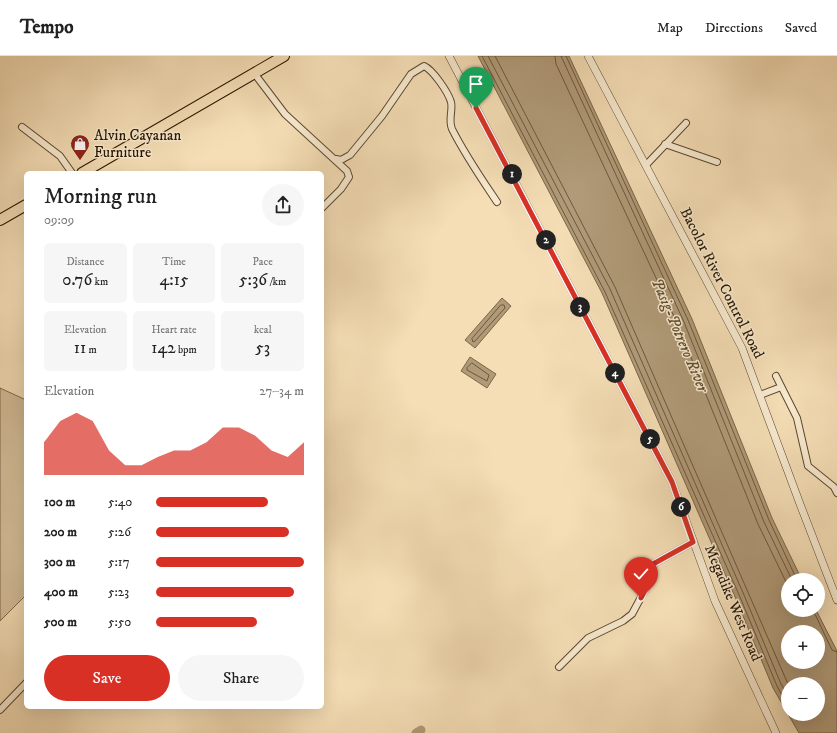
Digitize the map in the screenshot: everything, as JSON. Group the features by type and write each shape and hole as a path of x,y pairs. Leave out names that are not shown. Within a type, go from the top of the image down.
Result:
{"highway":[{"path":"85,171 254,73 270,60 284,56"},
{"path":"0,220 24,207"}],"street":[{"name":"Megadike West Road","path":"449,56 672,482 728,633 776,733"},
{"name":"Bacolor River Control Road","path":"588,56 732,326 751,367 800,504 837,600"},
{"path":"336,159 341,160 350,155 382,116 411,74 424,66 431,70 451,102 450,122 453,129 472,164 497,202"},
{"path":"254,73 285,114 336,159 347,171 349,177 341,189 324,206"},
{"path":"646,165 686,122"},
{"path":"22,127 60,156 71,171"},
{"path":"665,144 717,162"},
{"path":"776,376 797,418 808,466 834,487 837,493"},
{"path":"760,395 781,387"},
{"path":"559,667 588,638 623,621 632,614 646,588 653,564 693,542"},
{"path":"0,710 24,686"}],"shaded area":[{"path":"0,388 24,399 24,597 0,621"}],"water":[{"name":"Pasig-Potrero River","path":"478,56 569,56 692,319 772,518 799,573 781,573 781,617 820,617 824,625 781,625 781,669 825,669 825,628 837,651 837,733 799,733 792,721 825,721 825,677 781,677 781,702 773,688 736,599 602,293"},
{"path":"502,298 511,306 475,348 465,340"},
{"path":"470,357 496,374 487,388 461,371"}],"waterway":[{"path":"416,733 421,730"}],"place":[{"name":"Alvin Cayanan Furniture","path":"80,161"}],"route":[{"path":"476,108 511,172 672,482 693,542 653,564 646,588 641,598"}]}
